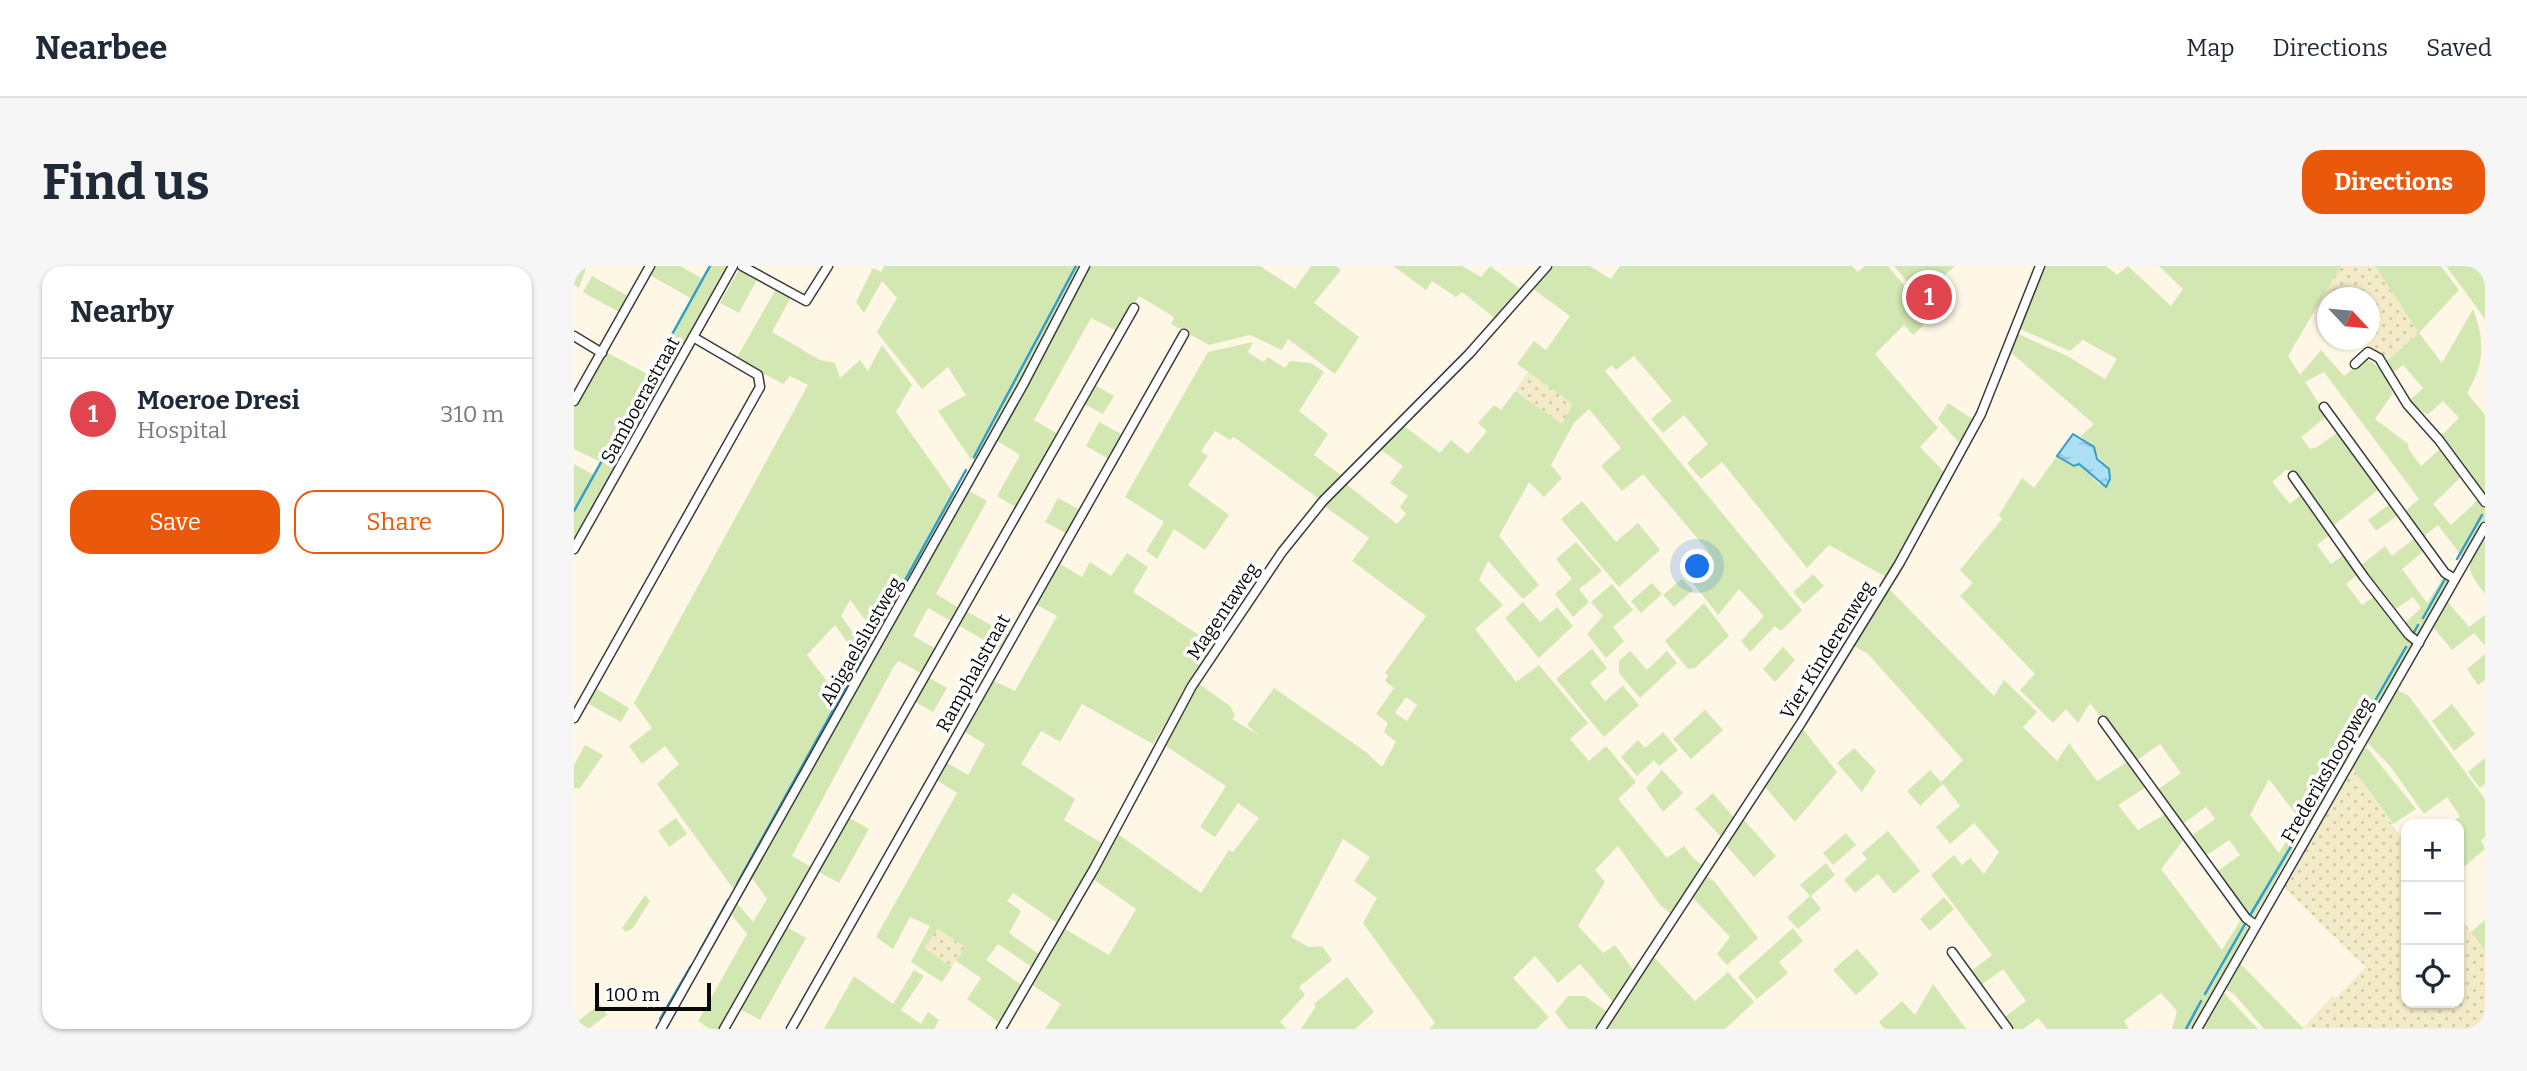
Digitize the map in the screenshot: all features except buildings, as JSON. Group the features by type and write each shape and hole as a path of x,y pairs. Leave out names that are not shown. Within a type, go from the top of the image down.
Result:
{"street":[{"path":"574,401 650,266"},
{"name":"Samboerastraat","path":"574,549 733,266"},
{"path":"742,266 806,301 828,266"},
{"name":"Abigaelslustweg","path":"661,1029 1024,383 1085,266"},
{"name":"Magentaweg","path":"1001,1029 1095,867 1192,686 1282,552 1323,501 1469,354 1547,266"},
{"name":"Vier Kinderenweg","path":"1601,1029 1801,723 1912,541 1981,414 2040,266"},
{"path":"724,1029 1134,307"},
{"name":"Ramphalstraat","path":"791,1029 1184,334"},
{"path":"574,337 602,353"},
{"path":"574,718 760,387 758,375 693,337"},
{"path":"2355,364 2368,352 2379,358 2407,404 2439,440 2485,502"},
{"path":"2324,408 2445,573 2455,579"},
{"path":"2293,476 2364,577 2409,635 2419,643"},
{"name":"Frederikshoopweg","path":"2197,1029 2485,527"},
{"path":"2102,721 2246,918 2255,925"},
{"path":"1952,952 2007,1029"}],"shaded area":[{"path":"2341,266 2375,266 2419,333 2383,364 2371,350 2380,350 2380,287 2328,287"},
{"path":"1528,372 1573,404 1562,424 1515,391"},
{"path":"2350,765 2401,837 2401,1008 2464,1008 2464,923 2485,950 2485,1029 2303,1028 2333,995 2336,998 2366,967 2282,886"},
{"path":"938,929 965,947 952,967 924,948"}],"green space":[{"path":"574,266 587,266 579,288 574,285"},
{"path":"653,266 680,266 703,279 710,266 729,266 574,543 574,464 594,475 601,462 574,449 574,408 606,352 649,375 692,299 648,274"},
{"path":"884,266 1083,266 976,461 970,458 938,411 966,395 948,367 922,389 877,332 897,298 882,281 864,313 856,302 873,268 881,272"},
{"path":"1088,266 1260,266 1295,289 1311,266 1336,266 1341,270 1314,303 1359,337 1335,374 1288,339 1282,350 1250,335 1209,345 1171,324 1174,317 1139,296 1117,331 1091,318 1034,420 1058,434 1017,508 997,496 1020,455 994,439"},
{"path":"1393,266 1462,266 1481,277 1490,266 1520,289 1495,318 1462,292 1456,297 1432,281 1426,290"},
{"path":"1553,266 1590,266 1611,279 1620,266 1852,266 1858,272 1865,266 1888,266 1931,318 1913,335 1904,325 1875,354 1938,428 1920,447 1946,474 1886,577 1829,545 1807,568 1722,462 1701,479 1687,463 1708,444 1684,415 1663,433 1651,419 1672,401 1634,356 1616,370 1612,365 1605,371 1802,610 1781,631 1775,626 1750,652 1741,641 1764,616 1739,589 1718,615 1686,574 1709,552 1643,474 1622,491 1601,466 1621,448 1589,409 1574,423 1551,465 1562,478 1544,497 1529,482 1499,536 1539,585 1523,599 1488,561 1479,580 1503,605 1475,629 1516,682 1539,665 1588,723 1570,739 1589,761 1606,746 1636,782 1618,799 1667,858 1684,846 1694,859 1704,866 1671,914 1660,905 1618,846 1595,870 1605,882 1578,926 1603,953 1615,945 1634,971 1613,1002 1580,964 1558,983 1535,956 1513,978 1549,1017 1536,1029 1429,1029 1435,1023 1363,923 1377,898 1354,881 1370,857 1343,839 1291,937 1309,947 1322,946 1332,960 1299,987 1305,995 1280,1022 1287,1029 1045,1029 1061,1004 1032,985 1065,929 1109,955 1136,909 1093,879 1118,834 1201,893 1229,850 1233,852 1259,818 1238,803 1215,837 1200,827 1226,786 1163,744 1198,683 1230,706 1235,716 1232,719 1259,735 1247,725 1274,688 1366,752 1382,767 1396,742 1384,732 1388,723 1376,714 1394,688 1385,681 1388,675 1385,673 1426,616 1352,561 1369,538 1324,506 1346,484 1397,524 1406,514 1400,507 1408,496 1390,483 1403,466 1380,449 1404,426 1440,453 1451,440 1468,454 1487,431 1478,423 1494,405 1501,410 1515,391 1562,424 1573,404 1517,364 1534,341 1546,350 1570,316 1533,289","holes":["1406,697 1417,705 1407,721 1395,713"]},
{"path":"1894,266 1955,266 1920,297"},
{"path":"2043,266 2106,266 2117,275 2128,266 2171,306 2183,289 2159,266 2341,266 2329,287 2317,287 2317,307 2288,356 2300,375 2321,350 2344,376 2364,359 2374,364 2382,372 2393,393 2375,419 2408,444 2409,450 2421,466 2440,449 2461,477 2433,504 2451,525 2478,500 2485,508 2485,520 2463,558 2438,525 2422,538 2403,513 2419,499 2324,372 2305,382 2327,416 2301,437 2310,449 2338,432 2379,489 2333,526 2292,471 2286,470 2272,482 2290,504 2303,493 2332,533 2317,545 2331,564 2346,553 2359,573 2346,584 2362,605 2376,595 2413,644 2307,828 2296,824 2298,817 2269,779 2250,815 2279,853 2295,827 2302,833 2253,919 2250,920 2215,873 2240,855 2229,840 2204,857 2190,837 2215,819 2206,807 2181,825 2156,791 2181,773 2160,744 2135,762 2090,703 2078,723 2066,709 2053,723 2020,690 2035,674 1960,596 1973,583 1960,570 2002,519 1999,515 2022,478 2034,488 2057,456 2074,466 2079,464 2099,484 2108,485 2109,469 2081,436 2094,424 2009,351 2016,333 2067,356 2105,379 2117,359 2083,340 2070,351 2018,328"},
{"path":"2375,266 2441,266 2459,290 2419,333"},
{"path":"2446,266 2485,266 2485,319"},
{"path":"740,268 758,278 739,313 720,303"},
{"path":"592,276 628,296 619,312 583,292"},
{"path":"776,289 791,297 772,332 820,360 835,363 840,378 860,360 868,371 882,345 912,385 896,412 956,497 878,636 850,600 841,616 868,653 862,663 835,625 807,655 842,701 735,891 657,784 679,764 665,746 642,764 629,746 652,728 634,703 808,385 790,376 783,384 736,359"},
{"path":"2473,309 2480,331 2481,352 2477,372 2467,393 2485,415 2485,502 2438,439 2459,418 2443,401 2427,415 2408,402 2423,388 2403,365 2391,374 2383,364 2419,333 2442,363"},
{"path":"1253,342 1248,352 1263,362 1268,357 1285,368 1290,361 1311,363 1324,372 1299,411 1328,434 1314,455 1342,476 1319,499 1234,437 1230,440 1215,431 1201,451 1208,456 1188,485 1229,515 1205,550 1174,529 1157,559 1146,551 1164,522 1125,497 1208,352"},
{"path":"1093,384 1114,396 1103,414 1082,403"},
{"path":"1948,403 1974,420 1961,445 1938,419"},
{"path":"1099,422 1123,435 1109,459 1086,446"},
{"path":"967,490 987,501 936,594 959,608 951,621 928,608 913,636 936,649 922,674 899,661 894,666 792,856 813,868 721,1029 710,1029 698,1021 747,934 730,913 736,902 753,922 767,899 749,874"},
{"path":"1058,498 1080,510 1067,534 1045,522"},
{"path":"1582,501 1616,542 1638,523 1660,550 1619,587 1561,519"},
{"path":"2391,503 2399,514 2376,531 2368,520"},
{"path":"2485,536 2485,594 2473,577 2470,566"},
{"path":"2415,538 2424,551 2402,569 2427,603 2445,575 2450,580 2417,638 2403,625 2421,608 2413,597 2393,611 2360,566 2385,546 2392,556"},
{"path":"1576,542 1602,571 1579,589 1589,602 1573,617 1555,594 1572,579 1556,559"},
{"path":"1127,553 1148,567 1133,592 1213,644 1153,744 1082,704 1060,742 1041,731 1021,764 1075,799 1064,820 1103,844 1057,923 1013,893 1007,901 1021,911 1009,933 1040,955 1033,968 998,944 986,960 1023,986 1001,1024 967,999 981,978 956,961 965,947 938,929 924,948 952,967 942,982 911,962 930,926 910,917 893,949 876,937 957,793 935,779 945,762 968,775 985,744 963,731 992,680 1015,691 1057,616 1034,603 1057,562 1082,577 1090,562 1111,576"},
{"path":"1813,574 1824,586 1804,604 1793,592"},
{"path":"1682,579 1693,590 1674,607 1663,595"},
{"path":"1652,583 1662,594 1641,613 1631,601"},
{"path":"1612,584 1633,610 1613,627 1624,641 1606,658 1587,634 1603,616 1591,602"},
{"path":"1889,589 1994,696 2004,680 2037,712 2023,727 2057,761 2069,743 2097,781 2129,761 2148,786 2118,805 2138,830 2167,813 2185,838 2161,869 2222,950 2240,921 2244,920 2248,930 2193,1029 2172,1029 2177,1011 2161,993 2124,1021 2129,1029 2047,1029 2038,1018 2023,1029 2012,1029 2003,1018 2026,1001 2003,969 1980,986 1970,972 1992,955 1931,875 1954,855 1962,865 1970,858 1984,874 1999,852 1974,823 1950,844 1936,827 1960,806 1943,784 1920,806 1907,791 1930,770 1941,782 1963,760 1868,654 1854,646"},
{"path":"2447,601 2469,627 2485,615 2485,646 2474,633 2452,650 2432,626"},
{"path":"1523,602 1540,622 1557,607 1573,626 1539,658 1505,618"},
{"path":"1704,603 1729,636 1695,668 1688,669 1665,641"},
{"path":"964,610 1009,635 1001,650 956,624"},
{"path":"1783,647 1795,660 1775,682 1763,669"},
{"path":"1592,649 1607,668 1590,683 1605,701 1623,686 1639,705 1604,737 1556,679"},
{"path":"1630,651 1647,670 1667,651 1677,663 1640,698 1619,673 1619,661"},
{"path":"2485,654 2485,680 2478,685 2467,669"},
{"path":"926,676 947,688 933,712 912,700"},
{"path":"595,688 629,708 621,722 587,703"},
{"path":"2396,690 2408,695 2485,799 2485,837 2481,840 2485,849 2465,866 2464,819 2456,819 2460,816 2447,797 2424,814 2390,766 2366,741"},
{"path":"2452,704 2475,734 2454,751 2432,721"},
{"path":"1705,710 1723,730 1691,759 1673,739"},
{"path":"1802,728 1837,772 1795,822 1764,786"},
{"path":"1663,732 1678,750 1659,766 1654,760 1637,776 1621,757 1638,740 1645,748"},
{"path":"585,745 603,755 580,788 574,788 574,765"},
{"path":"1854,748 1876,771 1862,792 1837,763"},
{"path":"2367,748 2416,809 2393,824 2350,765 2360,750"},
{"path":"2485,758 2485,784 2480,788 2468,772"},
{"path":"1662,770 1683,793 1663,812 1646,788"},
{"path":"1713,793 1734,818 1723,839 1695,809"},
{"path":"848,817 869,829 839,883 817,871"},
{"path":"676,818 687,834 669,847 658,831"},
{"path":"1743,819 1776,856 1754,877 1726,845"},
{"path":"1888,831 1920,871 1894,894 1878,874 1855,893 1844,880 1867,859 1862,853"},
{"path":"1846,833 1856,845 1833,865 1823,853"},
{"path":"1826,863 1835,875 1811,896 1821,909 1798,929 1787,917 1810,896 1800,885"},
{"path":"1706,876 1714,881 1758,938 1727,965 1717,954 1730,937 1691,896"},
{"path":"645,895 650,901 633,928 626,932 622,928"},
{"path":"1944,897 1954,909 1930,931 1920,919"},
{"path":"2485,920 2485,950 2471,932"},
{"path":"785,926 806,938 760,1020 738,1008"},
{"path":"1793,928 1803,941 1779,962 1788,973 1757,999 1738,977"},
{"path":"1857,949 1879,974 1856,995 1833,970"},
{"path":"1653,956 1695,1001 1728,972 1754,1002 1725,1029 1606,1029"},
{"path":"2238,961 2304,1029 2264,1029 2234,994 2223,988"},
{"path":"914,970 924,976 901,1010 921,1024 928,1012 939,1020 934,1029 824,1029 854,976 893,1004"},
{"path":"1347,977 1374,1012 1355,1029 1301,1029 1316,1006 1314,1004"},
{"path":"1933,984 1966,1029 1885,1029 1879,1022 1902,1001 1915,1015"},
{"path":"2224,993 2258,1029 2201,1029 2220,994"},
{"path":"1568,996 1585,996 1607,1012 1596,1029 1568,1029 1555,1012"},
{"path":"600,1004 607,1015 588,1029 574,1029 574,1024"}],"water":[{"path":"2073,434 2094,447 2097,459 2109,469 2110,479 2106,487 2079,464 2074,466 2057,456"}],"waterway":[{"path":"574,511 710,266"},
{"path":"974,457 1076,266"},
{"path":"737,884 966,470"},
{"path":"2457,559 2482,515"},
{"path":"2423,618 2445,579"},
{"path":"2413,634 2418,625"},
{"path":"2303,826 2406,647"},
{"path":"2249,917 2299,833"},
{"path":"698,954 728,900"},
{"path":"2205,994 2245,924"},
{"path":"660,1019 691,966"},
{"path":"2186,1029 2201,1001"}],"place":[{"name":"Moeroe Dresi","path":"1929,297"}]}
